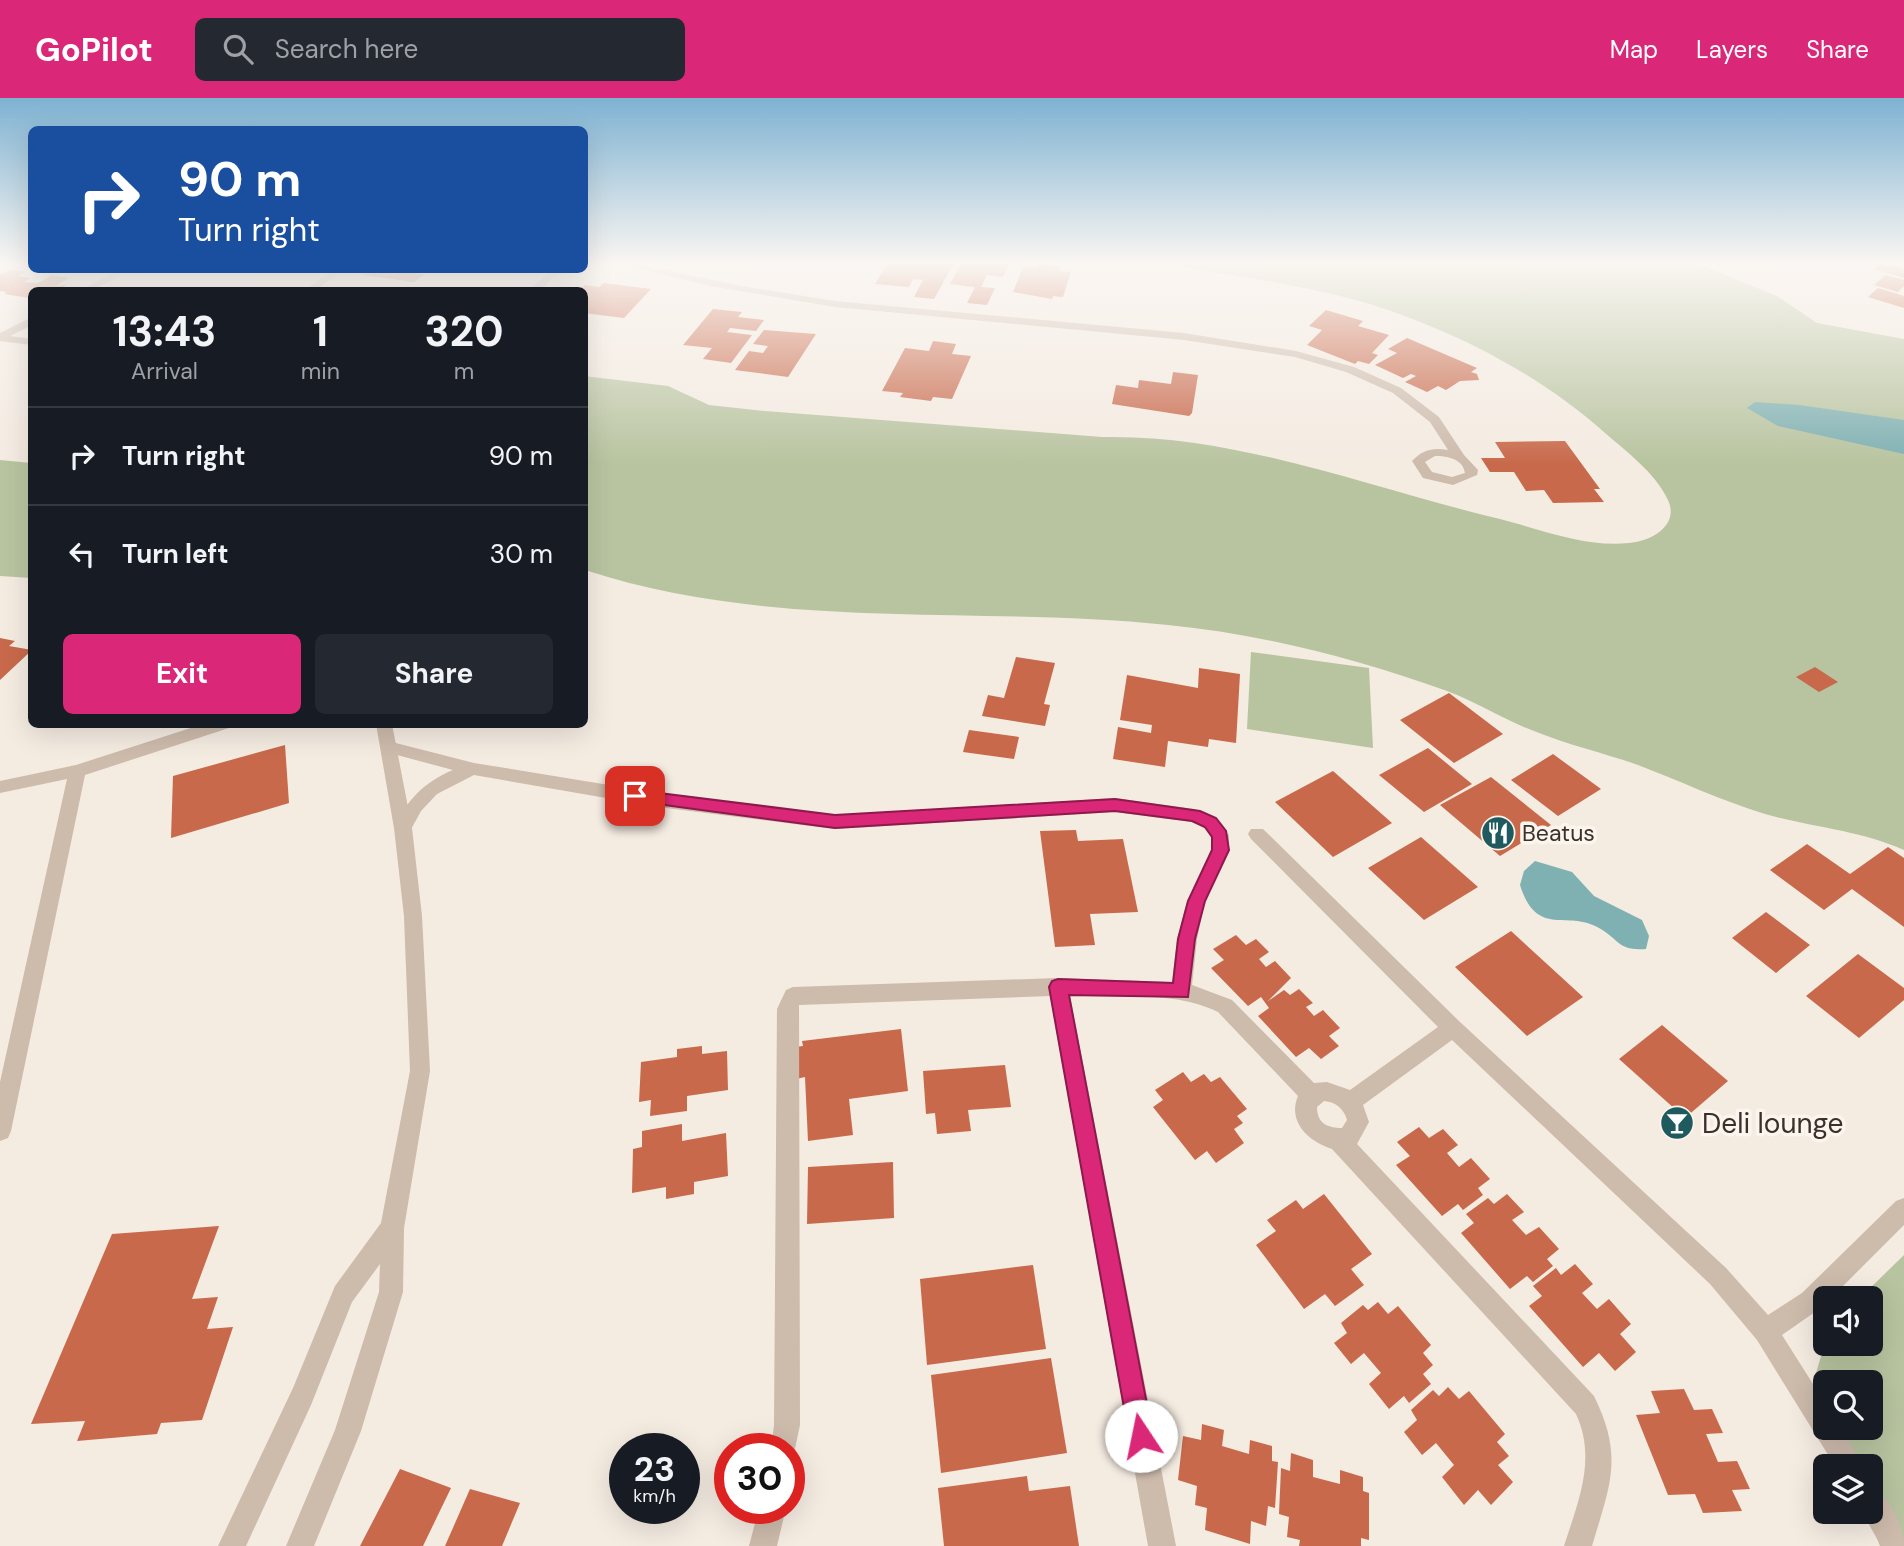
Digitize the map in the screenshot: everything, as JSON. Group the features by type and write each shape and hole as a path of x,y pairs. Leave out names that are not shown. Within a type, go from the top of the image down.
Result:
{"street":[{"path":"1092,330 1270,347 1352,371 1393,390 1441,424 1451,437 1459,457"},
{"path":"0,338 28,342"},
{"path":"0,787 77,771 211,728"},
{"path":"300,1546 348,1431 391,1292 392,1228 420,1071 413,916 403,828 385,728"},
{"path":"388,747 474,769 684,803 835,822 1115,805 1194,816 1210,823 1220,835 1220,850 1196,901 1187,939 1181,991"},
{"path":"403,828 407,815 428,791 450,777 474,769"},
{"path":"0,1131 77,771"},
{"path":"1257,834 1453,1028 1718,1276 1766,1331 1813,1406"},
{"path":"1058,987 1162,1546"},
{"path":"786,1433 787,1009 793,996 1058,987 1181,991 1207,997 1224,1006 1311,1095"},
{"path":"1350,1101 1453,1028"},
{"path":"1330,1091 1350,1101 1356,1111 1355,1131 1348,1138 1338,1140 1321,1135 1308,1122 1305,1112 1311,1095 1330,1091"},
{"path":"1338,1140 1585,1405 1596,1423 1601,1444 1599,1468 1578,1546"},
{"path":"1766,1331 1811,1302 1904,1209"},
{"path":"232,1546 302,1396 343,1294 392,1228"},
{"path":"764,1546 769,1524"},
{"path":"1883,1524 1896,1546"}],"green space":[{"path":"1439,330 1853,330 1904,339 1904,850 1870,838 1749,809 1638,765 1534,731 1447,691 1379,668 1274,641 1203,629 1095,619 874,613 728,602 656,589 588,571 588,376 668,386 709,405 1203,444 1303,465 1547,532 1597,543 1638,542 1662,530 1670,516 1667,498 1639,463 1552,392 1495,356"},
{"path":"0,460 28,463 28,578 0,576"},
{"path":"1251,652 1369,668 1373,748 1247,729"},
{"path":"1904,1255 1904,1546 1880,1546 1872,1524 1883,1524 1883,1454 1840,1454 1833,1440 1883,1440 1883,1370 1817,1370 1821,1356 1883,1356 1883,1286 1872,1286"}],"water":[{"path":"1755,402 1799,405 1904,420 1904,454 1778,426 1747,408"},
{"path":"1535,861 1572,872 1594,896 1642,920 1649,936 1646,949 1624,946 1587,923 1554,920 1535,912 1527,902 1520,885 1524,871"}],"building":[{"path":"696,330 729,330 727,332 752,335 731,363 703,359 712,348 683,345"},
{"path":"764,330 816,334 788,377 735,370 749,351 763,353 768,346 753,344"},
{"path":"1322,330 1370,330 1389,335 1372,353 1378,355 1369,364 1358,361 1355,364 1307,345"},
{"path":"1407,338 1477,368 1471,372 1477,374 1479,380 1460,381 1446,390 1438,386 1427,392 1405,382 1416,376 1411,374 1403,378 1375,365 1397,353 1388,349"},
{"path":"933,341 956,344 952,354 971,356 952,399 933,397 931,401 900,397 903,393 882,391 905,348 929,351"},
{"path":"1173,372 1198,375 1192,413 1189,416 1112,404 1116,385 1138,388 1139,380 1171,384"},
{"path":"1565,441 1600,489 1594,489 1604,502 1553,503 1544,490 1526,491 1514,472 1490,472 1481,458 1505,458 1495,442"},
{"path":"0,638 15,641 9,646 28,649 28,654 0,680"},
{"path":"1016,657 1055,663 1044,704 1050,705 1045,726 982,716 988,695 1004,698"},
{"path":"1815,667 1838,682 1819,692 1796,677"},
{"path":"1199,668 1240,674 1236,743 1209,739 1208,747 1168,741 1165,767 1113,759 1118,727 1151,733 1152,725 1120,720 1127,675 1198,688"},
{"path":"1449,693 1503,734 1454,763 1400,720"},
{"path":"969,730 1019,737 1014,759 963,752"},
{"path":"285,745 289,803 171,838 173,776"},
{"path":"1428,748 1472,784 1424,812 1379,775"},
{"path":"1553,754 1601,789 1558,816 1511,780"},
{"path":"1333,771 1392,823 1333,857 1275,802"},
{"path":"1491,777 1551,825 1500,856 1440,805"},
{"path":"1076,830 1078,841 1123,839 1138,912 1090,914 1095,945 1055,947 1040,831"},
{"path":"1421,837 1478,887 1424,920 1368,868"},
{"path":"1807,844 1850,874 1888,847 1904,858 1904,927 1852,889 1824,910 1770,870"},
{"path":"1766,912 1810,945 1776,973 1732,938"},
{"path":"1511,931 1583,997 1527,1036 1455,967"},
{"path":"1236,935 1246,945 1256,939 1269,952 1259,959 1266,967 1275,961 1291,978 1268,1001 1284,990 1290,995 1299,989 1313,1003 1306,1007 1314,1016 1323,1010 1340,1028 1329,1036 1339,1046 1321,1059 1309,1048 1296,1057 1258,1016 1269,1008 1261,997 1248,1006 1211,968 1224,960 1213,949"},
{"path":"1858,954 1904,988 1904,1000 1859,1038 1806,996"},
{"path":"1662,1025 1728,1081 1685,1118 1619,1059"},
{"path":"901,1029 908,1091 849,1099 853,1135 808,1141 805,1077 796,1079 795,1047 803,1046 802,1041"},
{"path":"702,1046 702,1054 727,1051 728,1090 687,1096 687,1111 650,1116 651,1100 639,1102 641,1062 677,1057 677,1049"},
{"path":"1005,1065 1011,1107 968,1110 971,1131 937,1134 935,1113 926,1114 923,1071"},
{"path":"1183,1072 1191,1082 1204,1074 1211,1082 1220,1077 1247,1109 1237,1116 1243,1123 1234,1129 1244,1143 1216,1163 1207,1151 1195,1160 1153,1107 1163,1100 1155,1090"},
{"path":"682,1124 682,1141 726,1133 728,1176 694,1182 694,1194 666,1199 666,1187 632,1193 633,1149 642,1147 642,1131"},
{"path":"1419,1127 1429,1138 1443,1129 1458,1145 1447,1153 1459,1167 1471,1158 1490,1179 1478,1188 1483,1195 1463,1210 1458,1204 1442,1216 1396,1165 1410,1156 1397,1142"},
{"path":"893,1162 894,1218 807,1224 808,1167"},
{"path":"1324,1194 1372,1254 1351,1269 1364,1285 1335,1306 1325,1294 1304,1309 1256,1245 1276,1231 1267,1220 1296,1200 1303,1209"},
{"path":"1507,1194 1524,1212 1512,1220 1526,1235 1539,1227 1559,1249 1547,1259 1553,1266 1533,1282 1527,1276 1510,1289 1461,1233 1474,1223 1466,1214 1488,1198 1494,1204"},
{"path":"219,1226 192,1299 218,1297 207,1329 233,1327 202,1420 161,1423 157,1434 77,1441 85,1421 31,1424 112,1234"},
{"path":"1575,1264 1593,1284 1582,1293 1597,1309 1609,1299 1631,1324 1620,1334 1636,1352 1615,1371 1599,1353 1583,1367 1529,1306 1542,1296 1533,1286 1556,1268 1561,1275"},
{"path":"1033,1265 1046,1349 927,1365 920,1279"},
{"path":"1378,1302 1388,1314 1398,1306 1431,1345 1423,1353 1433,1365 1423,1374 1431,1384 1409,1403 1404,1396 1389,1409 1369,1384 1381,1373 1364,1353 1351,1364 1334,1343 1347,1333 1341,1323 1363,1305 1368,1310"},
{"path":"1051,1358 1067,1453 941,1473 931,1375"},
{"path":"1448,1387 1459,1399 1469,1391 1505,1434 1497,1442 1509,1456 1498,1465 1513,1482 1491,1505 1478,1490 1464,1505 1442,1477 1454,1465 1436,1443 1422,1455 1404,1432 1417,1420 1411,1410 1433,1390 1439,1396"},
{"path":"1684,1389 1694,1410 1712,1409 1723,1433 1706,1434 1718,1462 1737,1461 1750,1489 1732,1490 1742,1511 1703,1513 1695,1494 1668,1495 1636,1415 1660,1413 1651,1391"},
{"path":"1202,1424 1224,1430 1222,1446 1249,1454 1250,1440 1272,1446 1272,1461 1278,1462 1275,1508 1268,1506 1266,1526 1251,1521 1250,1544 1205,1530 1207,1508 1195,1505 1197,1486 1178,1480 1183,1436 1201,1440"},
{"path":"1291,1453 1313,1460 1313,1477 1340,1484 1340,1470 1363,1477 1363,1491 1369,1493 1369,1540 1361,1538 1361,1546 1299,1546 1300,1540 1287,1537 1289,1517 1279,1514 1281,1468 1290,1471"},
{"path":"400,1469 451,1488 423,1546 360,1546"},
{"path":"1027,1476 1029,1491 1070,1486 1079,1546 944,1546 938,1488"},
{"path":"470,1489 520,1503 502,1546 445,1546"}],"place":[{"name":"Beatus","path":"1498,833"},
{"name":"Deli lounge","path":"1677,1123"}],"route":[{"path":"635,796 748,813 835,822 1115,805 1154,808 1194,816 1210,823 1220,835 1220,850 1196,901 1187,939 1181,991 1058,987 1141,1436"}]}
